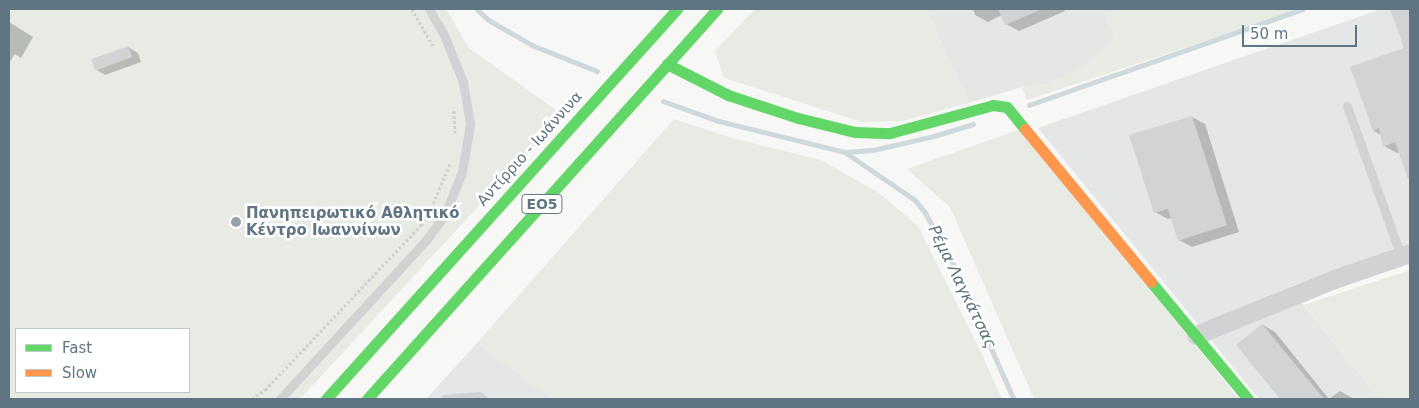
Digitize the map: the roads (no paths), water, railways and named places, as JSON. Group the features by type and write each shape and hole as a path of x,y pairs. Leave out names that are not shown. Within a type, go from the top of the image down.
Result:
{"main road":[{"name":"Αντίρριο - Ιωάννινα","path":"326,399 677,9"},
{"name":"ΕΟ5","path":"367,399 717,9"},
{"path":"668,64 728,95 798,118 855,132 890,133 993,105 1004,105 1017,117 1248,399"}],"street":[{"path":"1196,335 1334,279 1405,254"}],"lane":[{"path":"280,399 427,239 445,214 462,172 470,124 463,82 444,35 428,9"},
{"path":"1347,106 1405,254"},
{"path":"445,399 479,396 483,399"}],"waterway":[{"path":"477,9 489,20 532,45 597,71"},
{"path":"1029,105 1303,9"},
{"path":"663,101 719,121 845,152 873,150 934,136 973,124"},
{"name":"Ρέμα Λαγκάτσας","path":"845,152 915,200 925,212 954,265 1014,399"}],"place":[{"name":"Πανηπειρωτικό Αθλητικό Κέντρο Ιωαννίνων","path":"236,222"}]}
